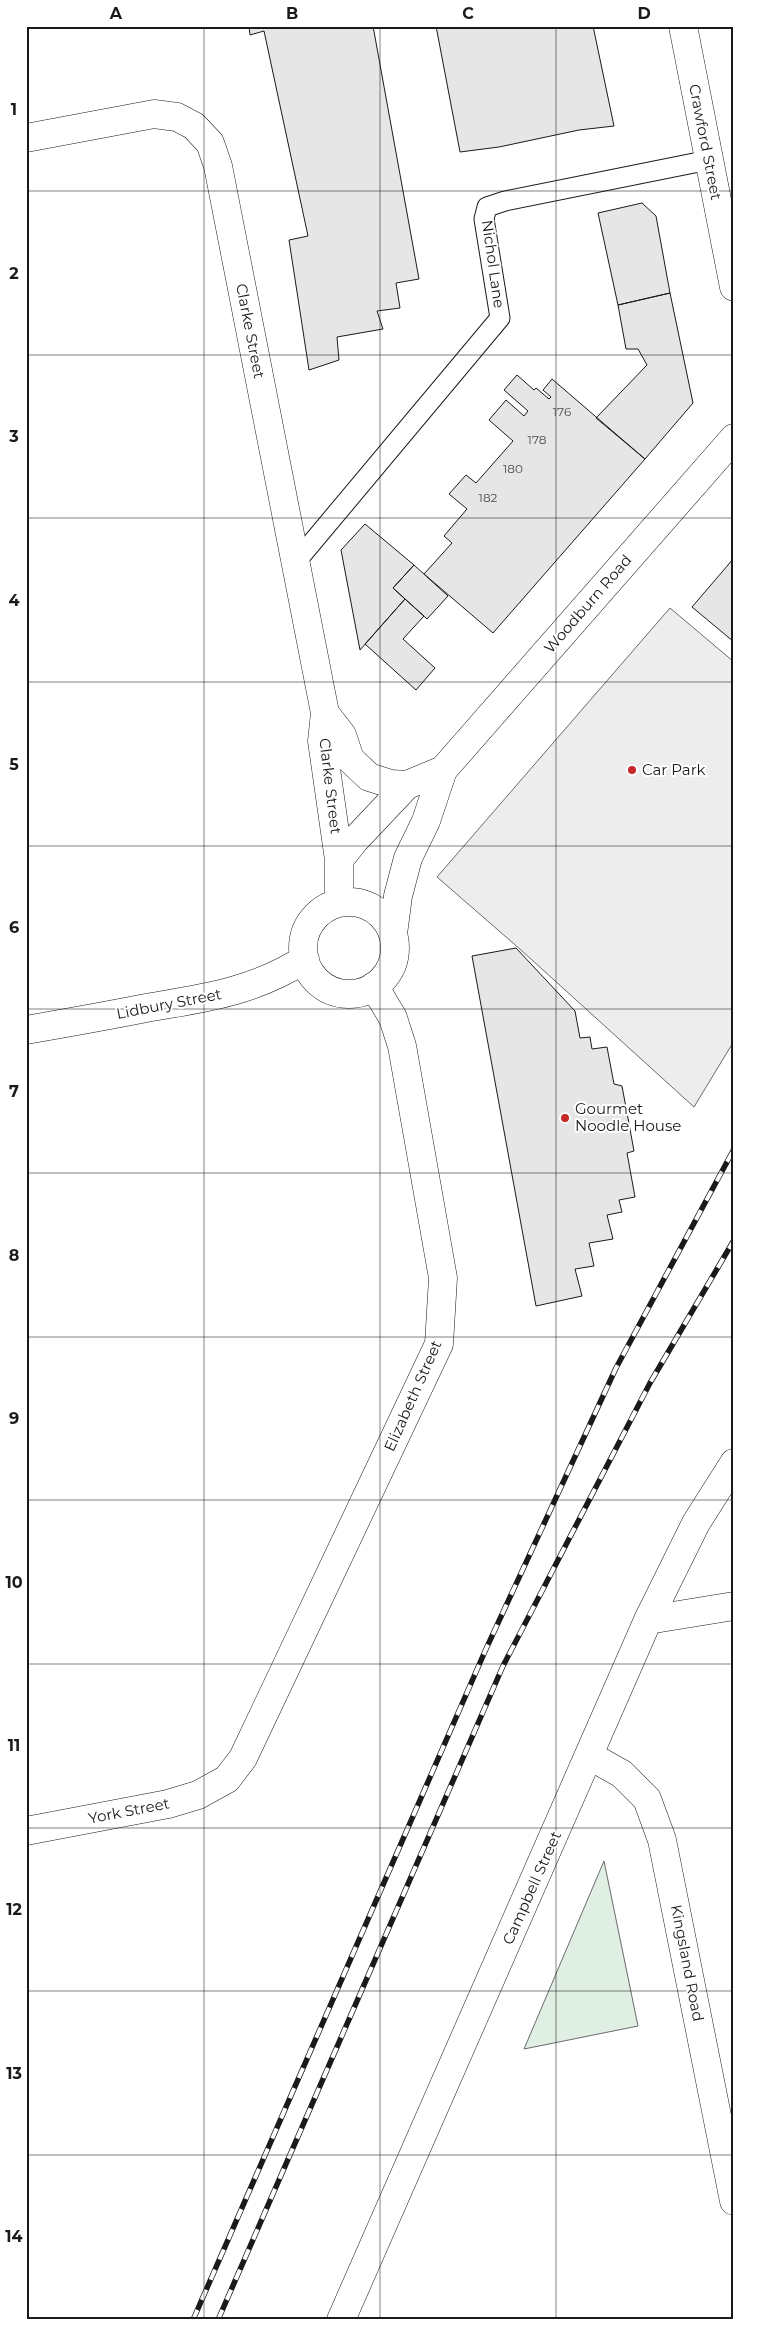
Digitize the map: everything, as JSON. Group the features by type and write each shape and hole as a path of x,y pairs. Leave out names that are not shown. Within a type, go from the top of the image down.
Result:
{"street":[{"name":"Crawford Street","path":"683,26 734,287"},
{"name":"Clarke Street","path":"26,138 154,114 177,117 194,126 210,143 220,176 325,713 322,741 339,860"},
{"name":"Woodburn Road","path":"393,934 398,896 408,858 426,821 443,770 734,438"},
{"name":"Clarke Street","path":"325,713 342,735 350,759 369,777 392,784 407,785"},
{"name":"Woodburn Road","path":"339,860 355,840 407,785 443,770"},
{"path":"339,860 339,903"},
{"path":"339,903 362,903 372,908 389,924 393,934 394,958 390,969 384,979 362,992 349,994 335,992 314,978 306,966 303,940 308,927 316,916 327,908 339,903"},
{"name":"Lidbury Street","path":"26,1030 210,997 252,986 280,975 305,959"},
{"name":"Elizabeth Street","path":"227,1779 243,1758 439,1344 443,1278 402,1046 393,1018 374,986"},
{"name":"Campbell Street","path":"341,2320 590,1756 648,1620 696,1523 734,1463"},
{"path":"648,1620 734,1606"},
{"name":"Kingsland Road","path":"590,1756 622,1774 647,1798 662,1840 734,2201"},
{"name":"York Street","path":"26,1831 168,1804 198,1796 227,1779"}],"lane":[{"name":"Nichol Lane","path":"295,562 500,318 484,219 487,207 505,201 709,160"}],"green space":[{"path":"604,1861 638,2026 524,2049"}],"shaded area":[{"name":"Car Park","path":"670,608 734,662 734,1041 694,1107 521,950 437,877"}],"building":[{"path":"249,26 373,26 419,279 396,283 400,308 377,311 383,329 337,337 339,360 309,370 289,240 308,236 264,31 250,35"},
{"path":"436,26 593,26 614,126 579,130 499,147 460,152"},
{"path":"642,203 656,216 670,293 618,305 598,213"},
{"path":"670,293 693,403 645,459 596,418 647,365 638,349 626,349 618,305"},
{"path":"517,375 534,390 536,388 549,399 551,397 543,390 552,379 645,459 493,633 424,574 452,543 444,536 467,509 449,494 466,475 476,483 513,441 489,420 506,400 524,416 528,411 504,390"},
{"path":"365,524 414,565 393,588 405,599 360,650 341,550"},
{"path":"734,558 734,642 692,607"},
{"path":"414,565 448,596 427,619 393,588"},
{"path":"405,599 424,616 403,639 435,668 416,690 365,644"},
{"name":"Gourmet Noodle House","path":"516,948 575,1011 580,1038 590,1037 592,1049 607,1047 614,1084 622,1086 634,1151 627,1153 635,1197 619,1200 622,1212 607,1215 613,1239 589,1243 594,1266 575,1269 582,1296 536,1306 472,956"}],"railway":[{"path":"193,2320 486,1649 616,1368 734,1149"},
{"path":"218,2320 503,1666 650,1383 734,1240"}],"place":[{"name":"Car Park","path":"632,770"},
{"name":"Gourmet Noodle House","path":"565,1118"}]}
